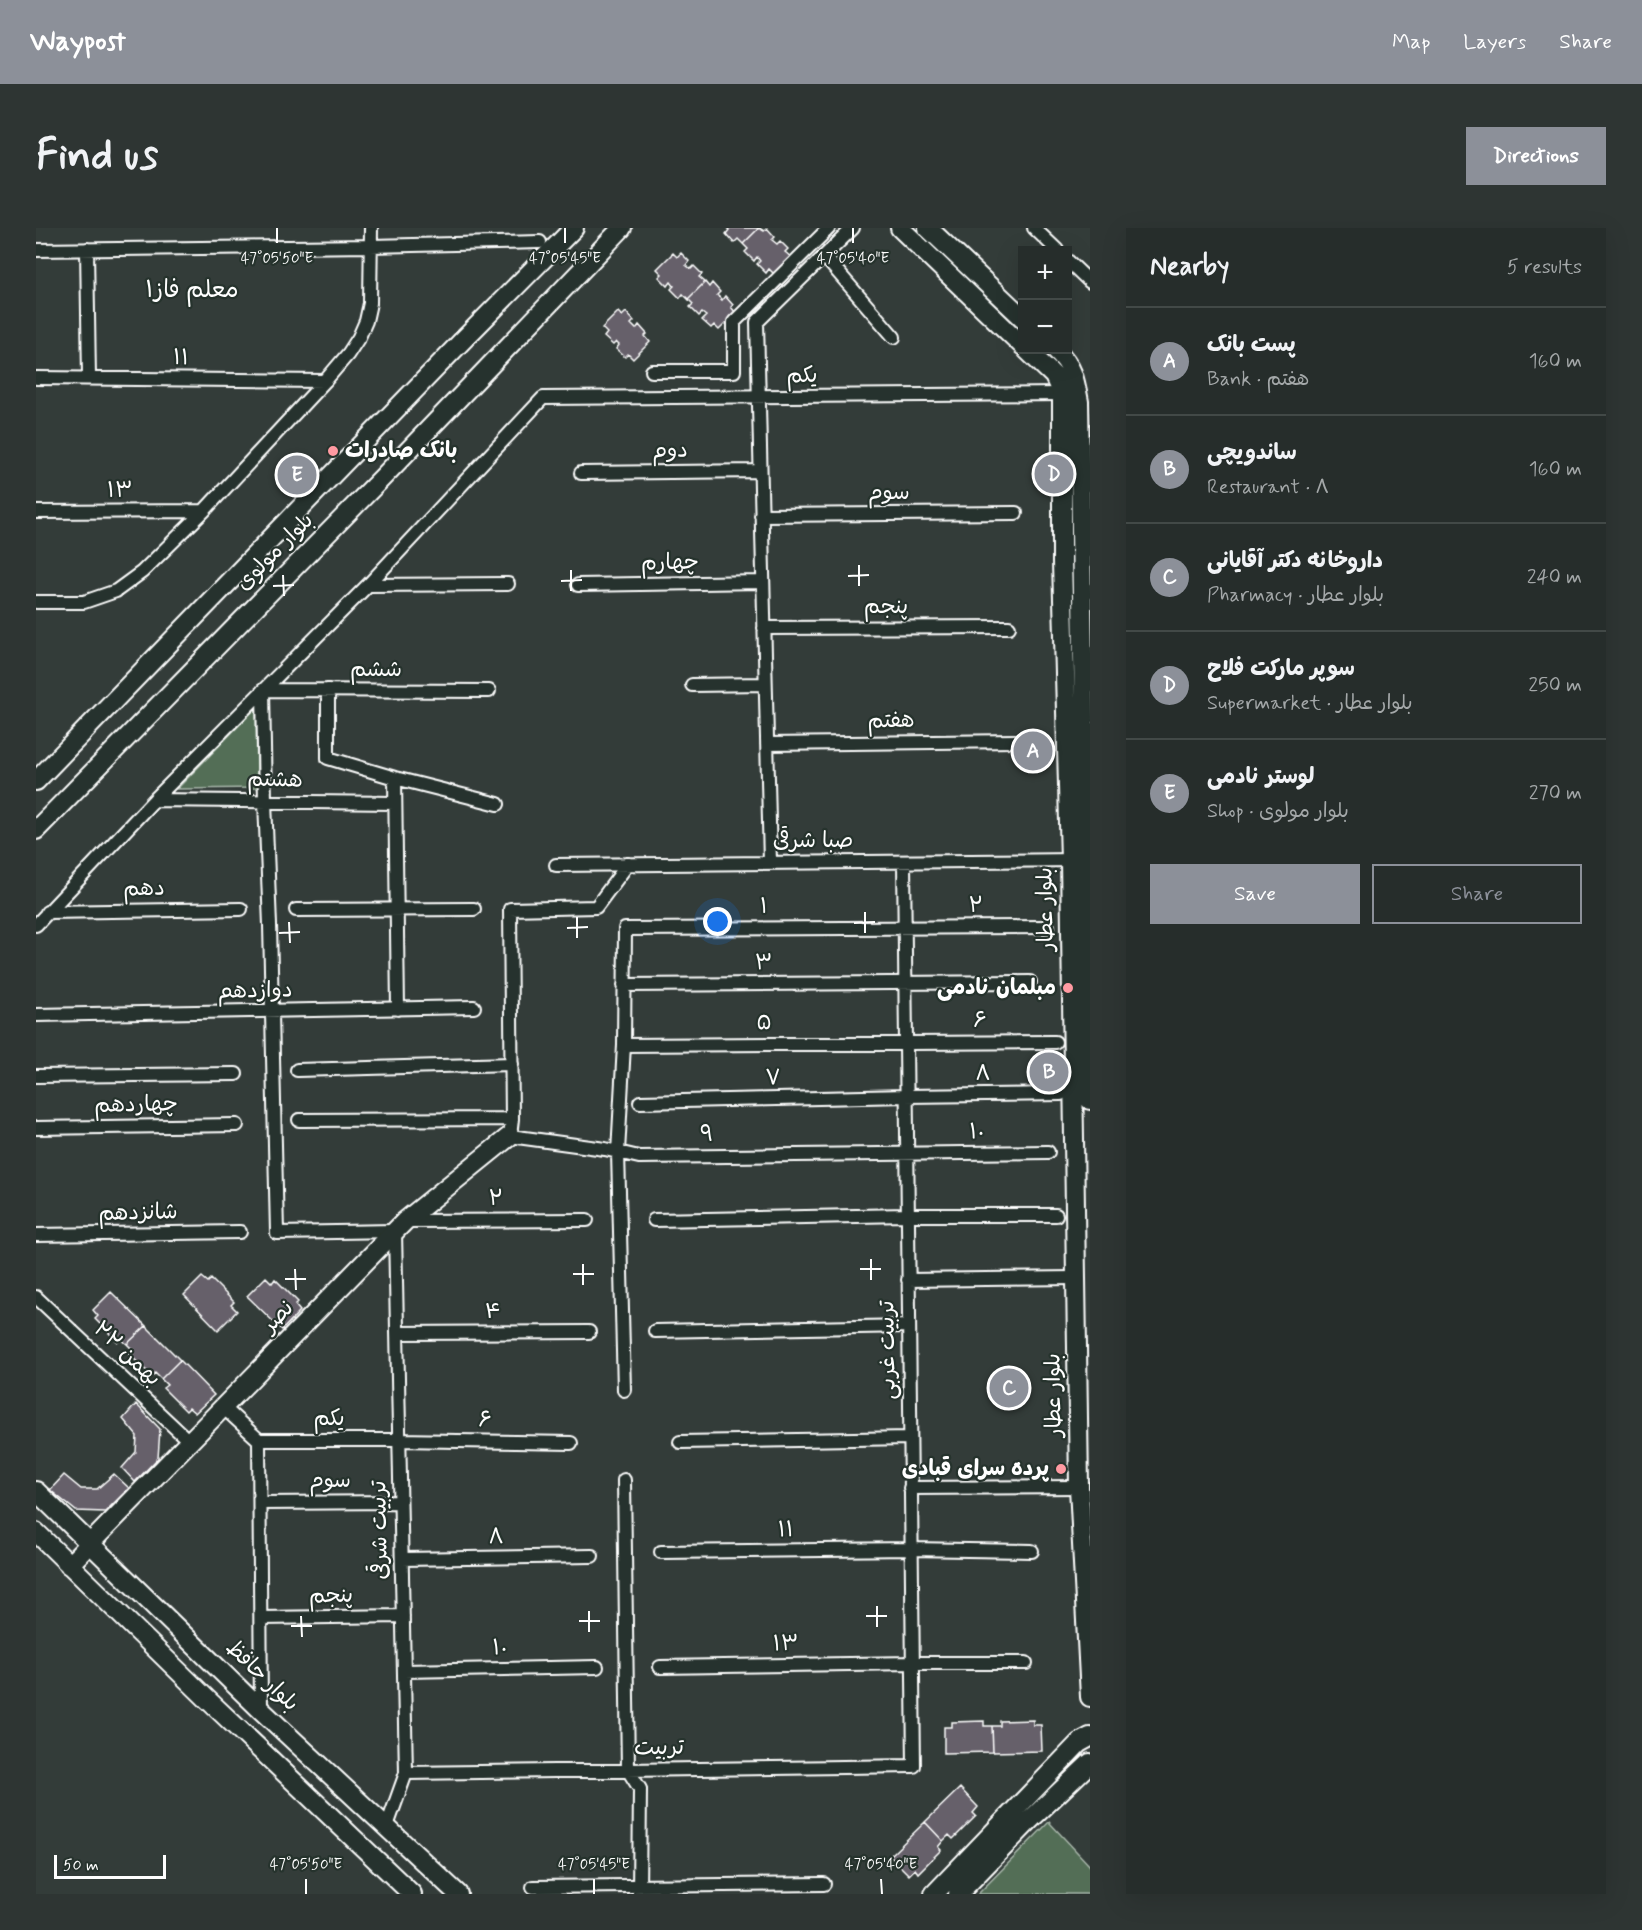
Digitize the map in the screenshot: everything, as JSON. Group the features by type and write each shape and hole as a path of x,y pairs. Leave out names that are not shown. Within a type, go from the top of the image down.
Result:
{"street":[{"path":"36,602 84,602 116,591 142,572 204,512 325,381 348,354 366,321 370,303 371,228"},
{"name":"بلوار مولوی","path":"36,781 574,228"},
{"name":"بلوار مولوی","path":"40,819 382,478 622,228"},
{"path":"652,371 734,371 734,322 829,228"},
{"path":"770,863 757,322 853,228"},
{"path":"900,228 1018,341"},
{"path":"928,228 1018,313"},
{"path":"1034,228 1053,246"},
{"path":"36,250 540,242"},
{"path":"87,249 89,378"},
{"path":"824,256 894,337"},
{"path":"1072,265 1090,282"},
{"path":"1031,354 1054,376 1062,394"},
{"name":"بلوار عطار","path":"1060,354 1074,375 1079,402 1082,860 1076,1278 1079,1487 1090,1697"},
{"name":"۱۱","path":"36,378 325,381"},
{"name":"یکم","path":"368,585 543,398 1062,394"},
{"name":"بلوار عطار","path":"1062,394 1062,562 1082,860 1090,1100"},
{"name":"دوم","path":"581,473 760,471"},
{"name":"۱۳","path":"36,512 204,512"},
{"name":"سوم","path":"761,515 1016,513"},
{"name":"چهارم","path":"578,585 762,582"},
{"path":"36,925 154,800 368,585 508,584"},
{"name":"پنجم","path":"764,628 1009,627"},
{"path":"692,685 765,684"},
{"path":"263,690 272,1012"},
{"name":"ششم","path":"263,690 489,691"},
{"path":"328,690 328,758 395,778 498,804"},
{"name":"هفتم","path":"767,744 1016,741"},
{"path":"395,778 398,1009"},
{"name":"هشتم","path":"154,800 395,803"},
{"name":"صبا شرقی","path":"556,865 1082,860"},
{"name":"تربیت غربی","path":"904,862 914,1766"},
{"path":"511,1127 510,909 596,907 628,864"},
{"name":"دهم","path":"47,912 241,909"},
{"path":"296,910 474,909"},
{"name":"۲","path":"904,927 1048,927"},
{"name":"۱","path":"624,985 625,929 904,927"},
{"path":"905,983 1030,982"},
{"name":"۳","path":"624,985 905,983"},
{"path":"624,985 624,1045 618,1152 624,1390"},
{"name":"دوازدهم","path":"36,1015 474,1008"},
{"name":"۲","path":"272,1012 277,1233 400,1226 587,1220"},
{"name":"۶","path":"905,1042 1055,1042"},
{"name":"۵","path":"624,1045 905,1042"},
{"path":"297,1070 512,1064"},
{"path":"36,1076 236,1074"},
{"name":"۸","path":"906,1096 1061,1094"},
{"name":"۷","path":"640,1102 906,1096"},
{"name":"۹","path":"299,1120 511,1127 639,1156 907,1154"},
{"name":"چهاردهم","path":"36,1128 237,1125"},
{"name":"نصر","path":"69,1565 400,1226 511,1127"},
{"name":"۱۰","path":"907,1154 1048,1152"},
{"path":"654,1221 907,1215 1056,1215"},
{"name":"تربیت شرقی","path":"387,1826 406,1773 397,1333 400,1226"},
{"name":"شانزدهم","path":"36,1235 240,1232"},
{"path":"908,1280 1076,1278"},
{"name":"۲۲ بهمن","path":"36,1297 190,1442"},
{"path":"655,1331 909,1326"},
{"name":"۴","path":"397,1333 589,1332"},
{"path":"224,1407 260,1440 261,1710"},
{"path":"680,1442 910,1438"},
{"name":"یکم","path":"260,1440 399,1440"},
{"name":"۶","path":"399,1440 571,1443"},
{"path":"624,1480 628,1770 640,1789 639,1890"},
{"path":"910,1488 1079,1487"},
{"name":"بلوار حافظ","path":"36,1491 261,1710 458,1894"},
{"name":"سوم","path":"260,1503 400,1502"},
{"path":"36,1533 412,1894"},
{"name":"۱۱","path":"661,1552 911,1549 1032,1551"},
{"name":"۸","path":"402,1559 592,1556"},
{"name":"پنجم","path":"261,1618 403,1616"},
{"name":"۱۳","path":"660,1667 1026,1663"},
{"name":"۱۰","path":"404,1671 597,1667"},
{"path":"934,1894 1079,1743 1090,1737"},
{"path":"958,1894 1029,1821 1090,1763"},
{"name":"تربیت","path":"406,1773 914,1766"},
{"path":"533,1887 639,1890 824,1884"}],"green space":[{"path":"256,708 257,788 177,789"},
{"path":"1049,1822 1090,1866 1090,1894 978,1894"}],"building":[{"path":"727,228 759,228 743,244 738,239 734,243 726,234 729,230"},
{"path":"759,228 764,231 767,228 775,237 772,240 777,244 780,241 788,249 785,252 791,257 774,274 769,269 766,273 757,264 760,261 757,257 754,261 745,252 748,249 743,244"},
{"path":"673,253 677,257 681,253 689,261 686,265 691,269 694,266 702,274 699,277 705,282 688,299 683,294 680,298 671,289 674,286 671,282 668,286 659,277 662,274 657,269"},
{"path":"705,282 709,287 712,283 720,292 717,295 722,300 725,296 733,305 731,307 736,313 719,330 714,325 711,328 702,320 706,316 702,313 699,316 690,307 693,304 688,299"},
{"path":"618,312 622,316 626,312 634,321 631,324 636,329 639,325 647,334 645,336 650,342 633,359 628,354 625,357 616,349 619,345 616,342 613,345 604,337 607,333 602,328"},
{"path":"202,1277 208,1282 211,1279 234,1302 231,1305 237,1311 218,1330 184,1295"},
{"path":"266,1277 272,1283 275,1279 298,1302 295,1305 300,1311 282,1330 247,1296"},
{"path":"111,1292 146,1326 127,1344 121,1339 118,1342 95,1319 98,1316 93,1310"},
{"path":"146,1326 180,1360 161,1379 155,1373 152,1376 129,1354 133,1350 127,1344"},
{"path":"180,1360 214,1395 195,1413 189,1408 186,1411 163,1388 167,1385 161,1379"},
{"path":"136,1404 160,1429 158,1458 135,1482 122,1468 136,1452 137,1436 123,1419"},
{"path":"114,1474 129,1488 105,1512 76,1511 50,1490 64,1475 81,1489 97,1489"},
{"path":"1033,1720 1033,1725 1041,1725 1042,1751 993,1752 992,1726 1000,1726 1000,1721"},
{"path":"984,1721 984,1726 992,1726 993,1752 944,1753 944,1727 952,1727 952,1722"},
{"path":"960,1788 978,1807 973,1813 976,1816 953,1839 949,1835 943,1841 925,1822"},
{"path":"925,1822 943,1841 938,1847 941,1850 918,1873 915,1869 909,1875 890,1856"}],"place":[{"name":"بانک صادرات","path":"333,451"},
{"name":"سوپر مارکت فلاح","path":"1054,474"},
{"name":"لوستر نادمی","path":"297,475"},
{"name":"پست بانک","path":"1033,751"},
{"name":"مبلمان نادمی","path":"1068,988"},
{"name":"ساندویچی","path":"1049,1072"},
{"name":"داروخانه دکتر آقایانی","path":"1009,1388"},
{"name":"پرده سرای قبادی","path":"1061,1469"}],"district":[{"name":"معلم فاز۱","path":"192,290"}]}
